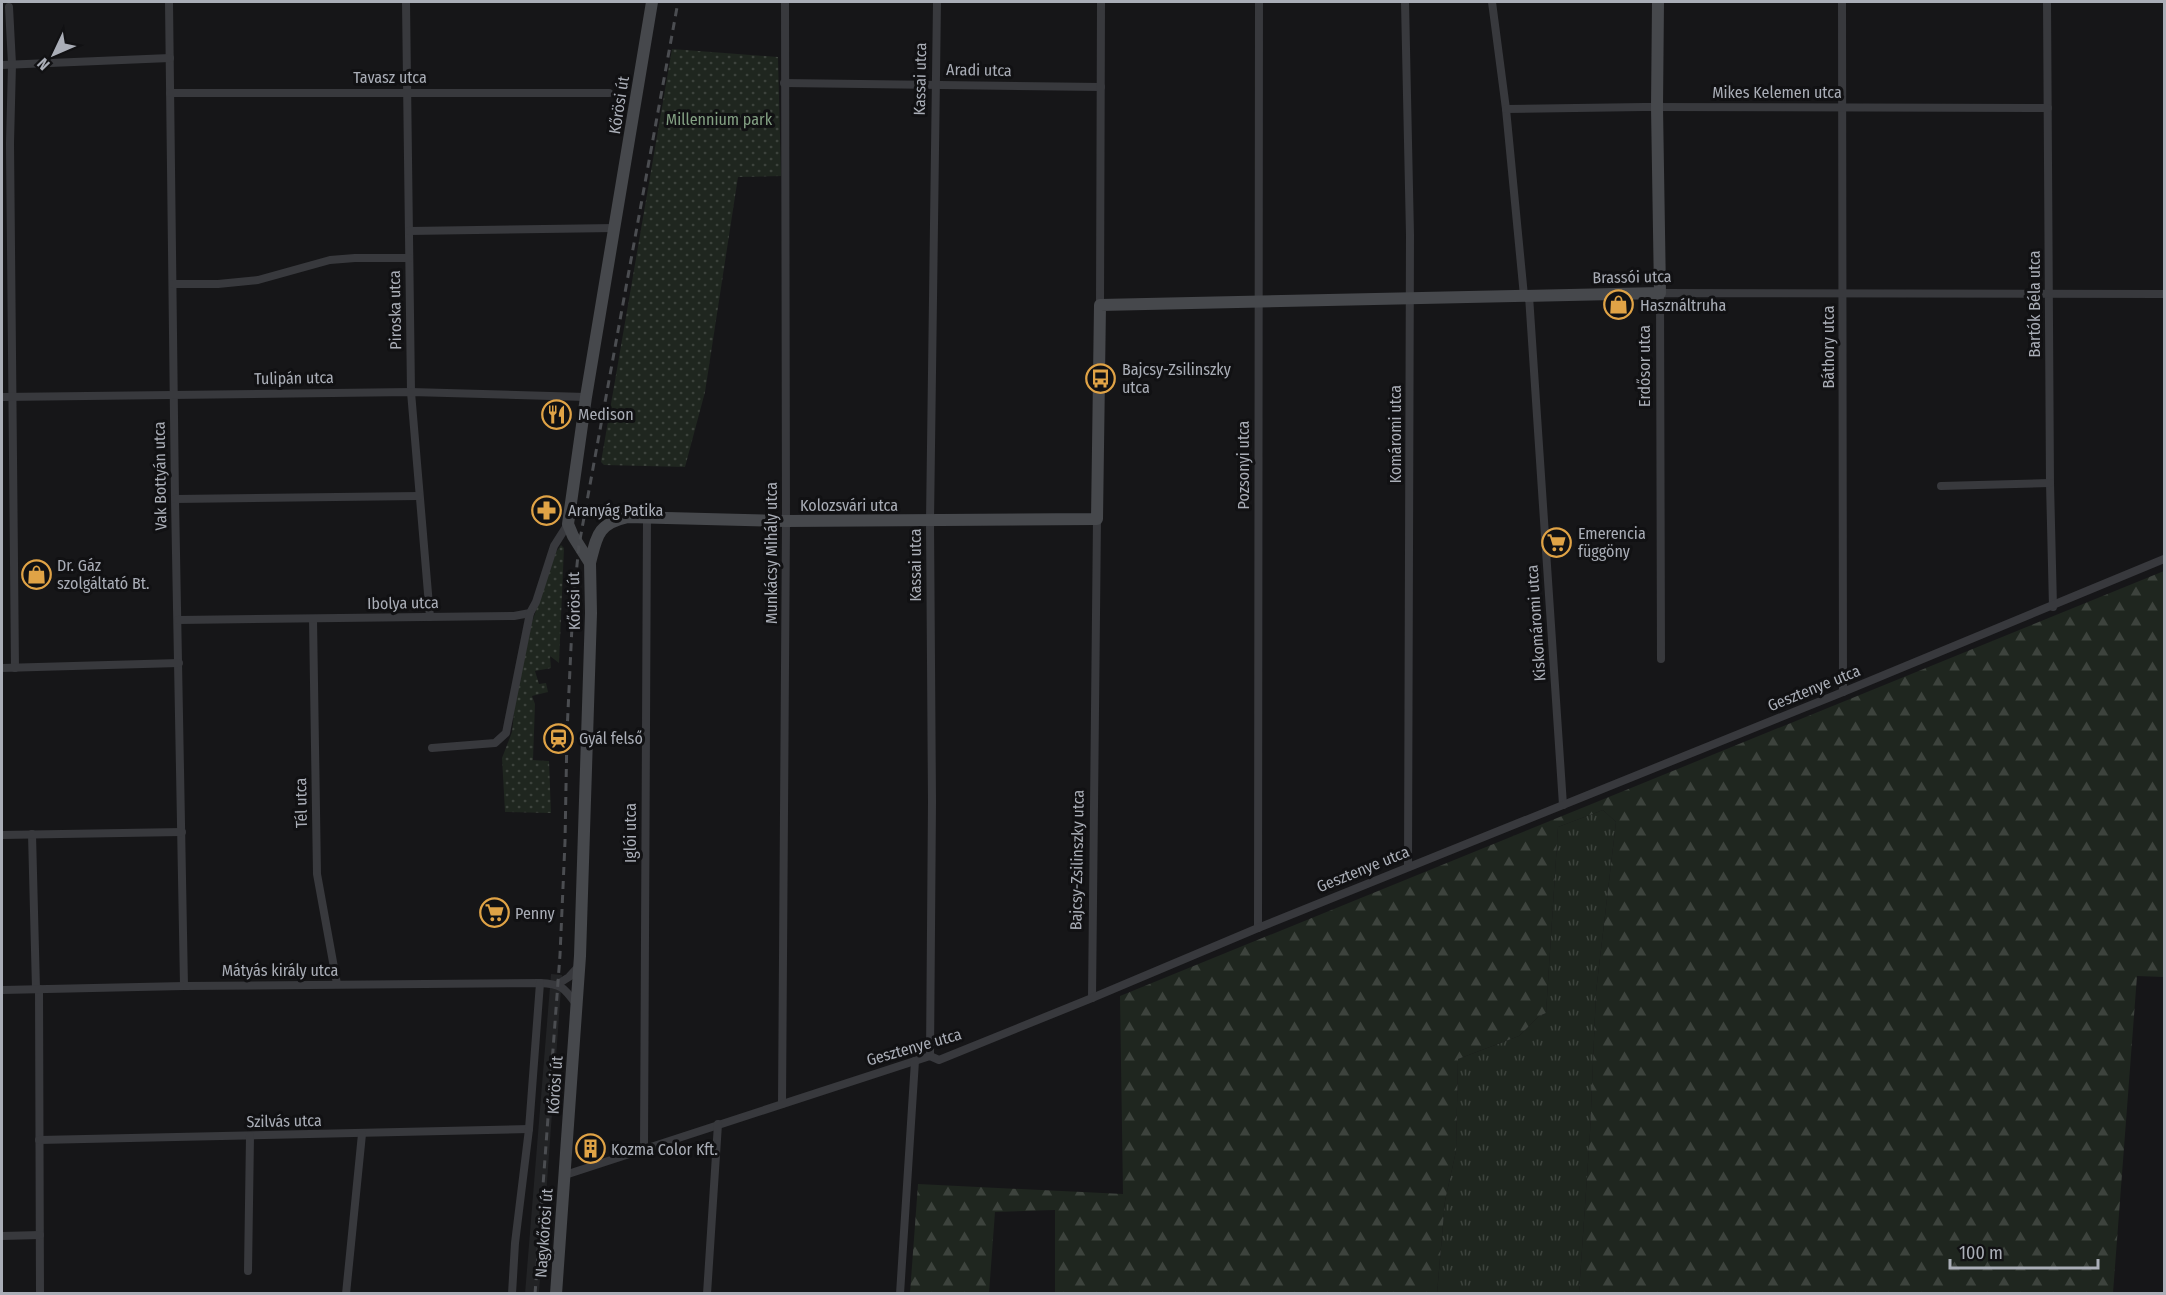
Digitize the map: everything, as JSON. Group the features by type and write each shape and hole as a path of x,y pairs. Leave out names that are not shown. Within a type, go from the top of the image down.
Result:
{"street":[{"name":"Vak Bottyán utca","path":"169,2 184,986"},
{"name":"Piroska utca","path":"406,2 411,392 430,617"},
{"name":"Kőrösi út","path":"565,1175 585,854 591,614 590,563 568,524 586,397 652,2"},
{"name":"Munkácsy Mihály utca","path":"783,1104 786,521 785,2"},
{"name":"Kassai utca","path":"930,1056 932,802 930,521 937,2"},
{"name":"Bajcsy-Zsilinszky utca","path":"1092,998 1101,2"},
{"name":"Pozsonyi utca","path":"1258,928 1259,2"},
{"name":"Komáromi utca","path":"1405,2 1410,297 1408,867"},
{"name":"Kiskomáromi utca","path":"1492,2 1527,296 1563,805"},
{"name":"Erdősor utca","path":"1658,2 1661,659"},
{"name":"Báthory utca","path":"1842,2 1843,692"},
{"name":"Bartók Béla utca","path":"2048,2 2050,483 2053,607"},
{"path":"9,7 12,64 6,143 15,668"},
{"path":"2,64 170,58"},
{"name":"Aradi utca","path":"784,83 1101,87"},
{"name":"Tavasz utca","path":"170,93 609,93"},
{"name":"Mikes Kelemen utca","path":"1506,110 1657,107 2048,108"},
{"path":"409,231 615,228"},
{"path":"173,284 218,284 258,280 330,260 409,258"},
{"name":"Brassói utca","path":"1100,305 1660,293 2164,294"},
{"name":"Tulipán utca","path":"2,397 411,392 586,397"},
{"path":"1941,486 2050,483"},
{"path":"175,500 419,496"},
{"name":"Kolozsvári utca","path":"573,536 593,533 614,520 627,517 786,521 1097,519"},
{"name":"Iglói utca","path":"644,1148 647,518"},
{"path":"432,748 495,743 506,733 530,613 536,602 554,546 568,524"},
{"path":"590,563 597,537 603,526"},
{"name":"Gesztenye utca","path":"565,1175 930,1056 939,1060 1408,867 2053,607 2164,559"},
{"name":"Ibolya utca","path":"178,620 514,616 530,613"},
{"name":"Tél utca","path":"313,619 317,874 337,984"},
{"path":"2,668 179,663"},
{"path":"2,835 182,832"},
{"path":"32,834 38,989 40,1293"},
{"path":"576,1004 567,990 558,984 579,966"},
{"path":"512,1293 515,1243 529,1129 540,983"},
{"name":"Mátyás király utca","path":"2,990 337,984 558,984"},
{"path":"900,1293 915,1061"},
{"path":"707,1293 718,1124"},
{"name":"Szilvás utca","path":"39,1140 529,1129"},
{"path":"702,1130 717,1145"},
{"path":"346,1293 362,1134"},
{"path":"248,1271 250,1136"},
{"name":"Nagykőrösi út","path":"556,1293 565,1175"},
{"path":"2,1236 40,1235"}],"shaded area":[{"path":"551,974 562,975 539,1293 525,1294"}],"green space":[{"name":"Millennium park","path":"672,49 778,57 781,176 738,177 705,392 685,467 604,465 601,462"},
{"path":"561,545 564,548 559,663 550,656 551,668 535,671 539,684 546,683 548,692 532,696 535,704 533,760 549,761 551,813 505,812 502,758 512,732 515,704 532,622 556,552"},
{"path":"2164,571 2164,977 2137,976 2113,1293 1579,1293 1590,1133 1596,992 1616,822 1603,810 1558,827 1546,1013 1539,1016 1519,1036 1458,1059 1456,1151 1445,1201 1437,1293 1055,1293 1055,1210 995,1212 989,1293 910,1293 918,1184 1123,1194 1120,996"},
{"path":"1603,810 1616,822 1596,992 1590,1133 1579,1293 1437,1294 1445,1201 1456,1151 1458,1059 1519,1036 1539,1016 1546,1013 1558,827"}],"railway":[{"path":"535,1294 560,955 567,732 573,605 579,545 678,2"}],"place":[{"name":"Használtruha","path":"1619,305"},
{"name":"Bajcsy-Zsilinszky utca","path":"1101,378"},
{"name":"Medison","path":"557,414"},
{"name":"Aranyág Patika","path":"547,510"},
{"name":"Emerencia függöny","path":"1557,542"},
{"name":"Dr. Gáz szolgáltató Bt.","path":"36,574"},
{"name":"Gyál felső","path":"558,738"},
{"name":"Penny","path":"494,913"},
{"name":"Kozma Color Kft.","path":"590,1149"}]}
